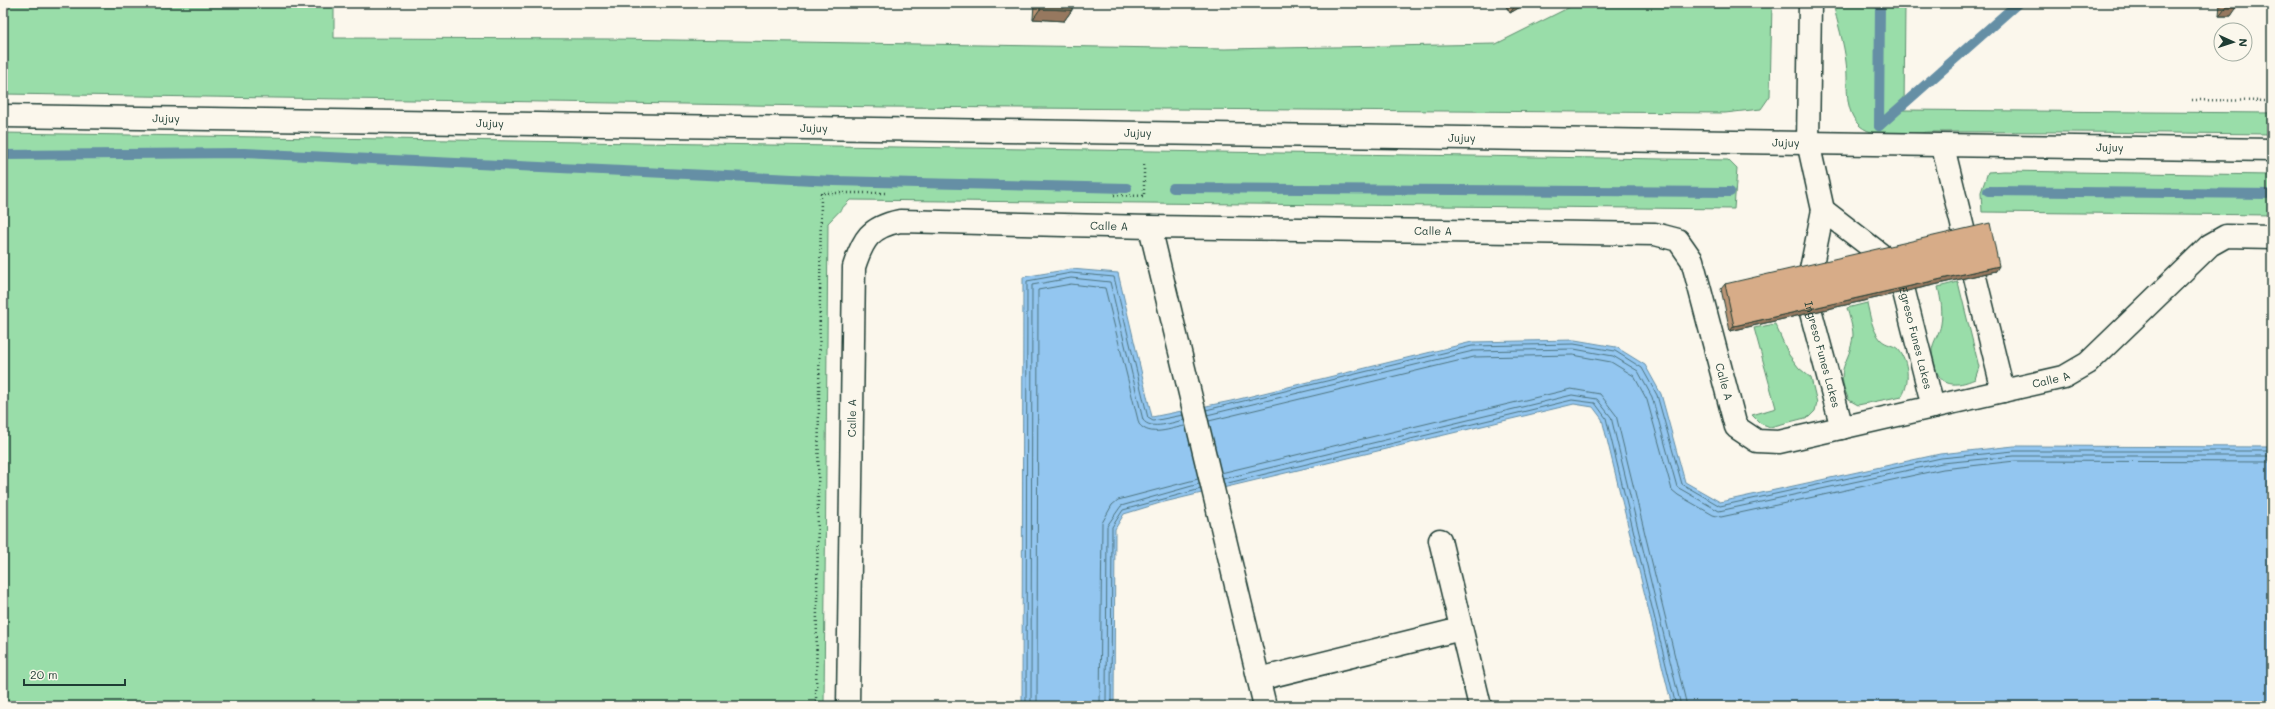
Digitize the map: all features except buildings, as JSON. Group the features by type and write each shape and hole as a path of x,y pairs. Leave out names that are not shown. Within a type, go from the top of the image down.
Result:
{"street":[{"path":"1810,3 1808,142 1823,210"},
{"name":"Jujuy","path":"3,116 1808,142 1942,147 2272,150"},
{"path":"1942,147 2003,391"},
{"name":"Egreso Funes Lakes","path":"1823,210 1898,268 1933,407"},
{"name":"Ingreso Funes Lakes","path":"1823,210 1806,294 1842,428"},
{"name":"Calle A","path":"848,706 854,267 859,250 868,237 882,224 900,221 1150,227 1655,234 1678,240 1692,260 1736,427 1757,441 1779,442 2064,378 2088,363 2210,245 2226,236 2272,237"},
{"path":"1150,227 1265,706"},
{"path":"1440,540 1480,706"},
{"path":"1259,679 1461,629"}],"path":[{"path":"2192,100 2272,101"},
{"path":"1144,196 1145,133"}],"green space":[{"path":"3,3 334,3 334,38 614,39 1225,49 1496,44 1578,3 1772,3 1770,96 1761,109 1725,113 886,107 3,94"},
{"path":"1833,3 1905,3 1904,110 2272,113 2272,134 1930,132 1891,135 1872,132 1864,129 1857,123 1850,109 1847,94 1847,70 1845,55"},
{"path":"3,133 1728,160 1737,169 1734,209 850,200 828,223 824,706 3,706"},
{"path":"1988,172 2272,175 2272,215 1982,212 1981,192"},
{"path":"1958,282 1979,367 1975,379 1968,382 1950,384 1940,378 1937,373 1932,350 1942,319 1938,287"},
{"path":"1867,303 1875,332 1883,342 1898,349 1902,354 1906,366 1907,379 1905,391 1902,396 1858,405 1849,400 1842,380 1842,373 1853,335 1847,308"},
{"path":"1775,324 1789,355 1799,368 1811,378 1817,403 1815,411 1809,417 1770,427 1760,423 1752,415 1776,408 1754,328"}],"water":[{"path":"1071,269 1118,273 1152,417 1231,401 1472,342 1575,340 1616,347 1645,365 1661,394 1685,482 1720,502 1940,454 2014,446 2272,447 2272,706 1672,706 1602,419 1593,407 1574,404 1160,503 1124,514 1115,529 1114,706 1022,706 1023,277"}],"waterway":[{"path":"1879,126 1880,3"},
{"path":"1879,126 2018,3"},
{"path":"3,155 244,153 834,181 1127,188"},
{"path":"1173,188 1730,192"},
{"path":"1988,191 2272,194"}]}
